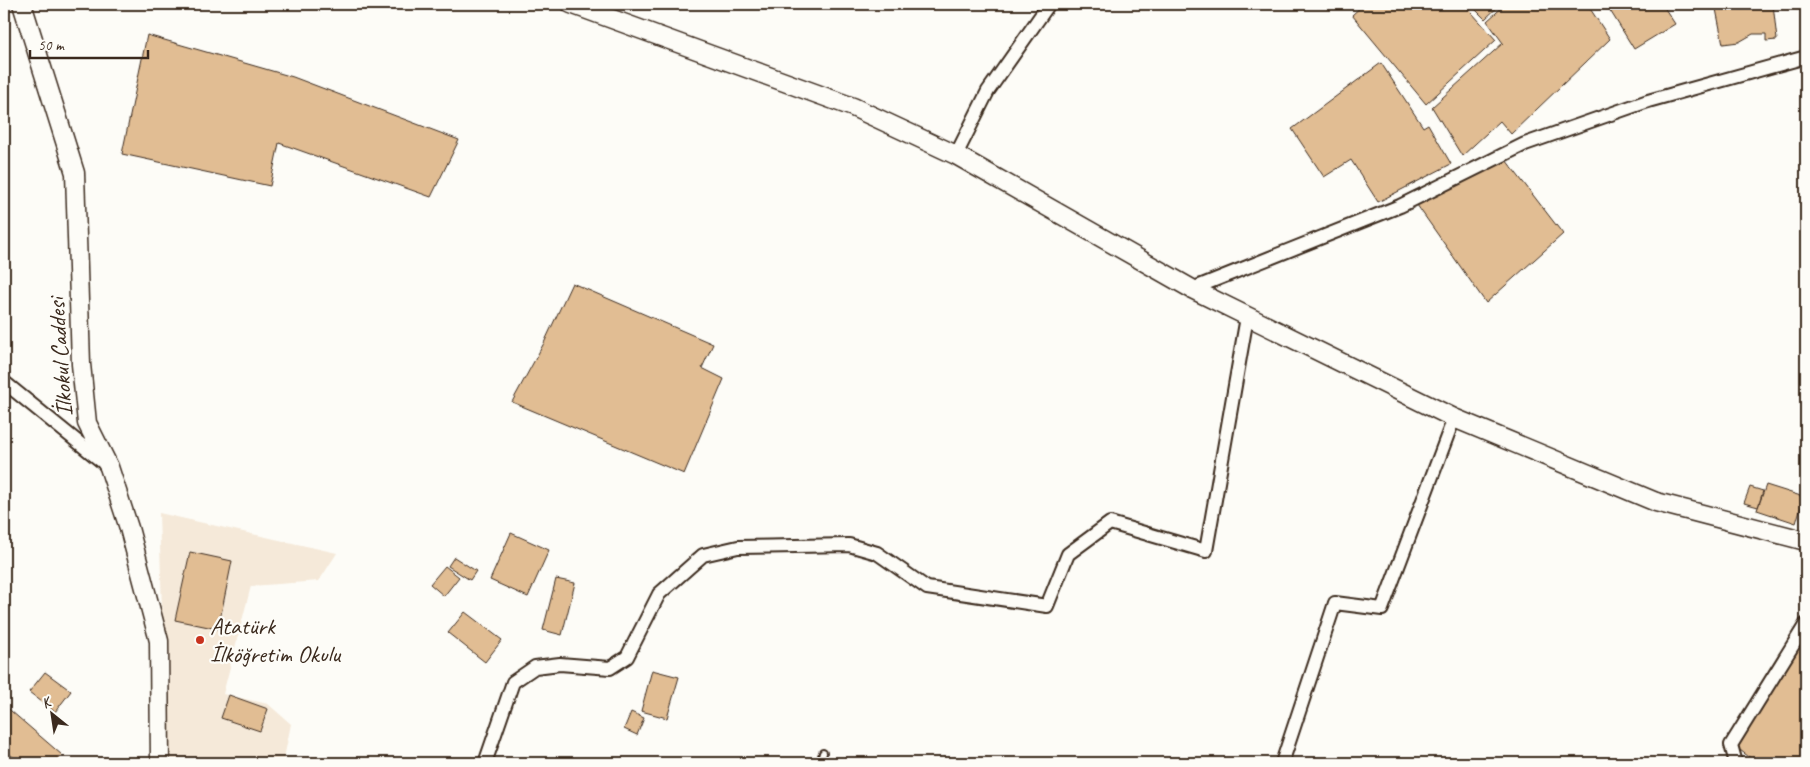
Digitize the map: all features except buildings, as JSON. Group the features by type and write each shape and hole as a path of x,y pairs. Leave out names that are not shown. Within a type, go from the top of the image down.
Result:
{"street":[{"name":"İlkokul Caddesi","path":"22,4 74,173 81,364 87,422 109,468 129,528 159,641 160,763"},
{"path":"570,4 854,107 956,156 1192,289 1454,418 1656,502 1806,541"},
{"path":"956,156 988,91 1049,4"},
{"path":"1192,289 1400,206 1525,144 1648,101 1806,57"},
{"path":"485,763 514,682 535,667 560,664 610,668 627,657 659,594 703,555 738,547 849,545 877,553 927,588 1047,606 1068,554 1110,523 1206,551 1247,317"},
{"path":"4,382 109,468"},
{"path":"1282,763 1335,603 1382,609 1454,418"},
{"path":"1736,763 1731,745 1806,624"}],"lane":[{"path":"820,763 823,753"}],"shaded area":[{"name":"Atatürk İlköğretim Okulu","path":"159,513 337,553 319,581 251,586 223,694 268,704 291,724 283,763 171,763 166,741"}],"place":[{"name":"Atatürk İlköğretim Okulu","path":"200,640"}]}
